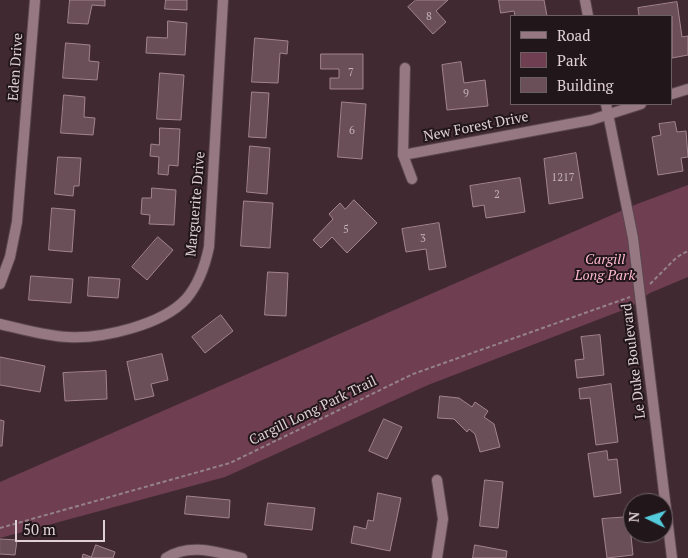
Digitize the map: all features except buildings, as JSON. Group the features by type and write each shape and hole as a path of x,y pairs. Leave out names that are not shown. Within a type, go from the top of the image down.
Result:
{"street":[{"name":"Eden Drive","path":"0,284 10,257 17,222 35,0"},
{"name":"Marguerite Drive","path":"0,324 57,336 81,337 103,335 141,324 172,311 194,288 203,270 209,247 223,0"},
{"path":"585,0 588,15"},
{"name":"New Forest Drive","path":"406,68 403,155 412,179"},
{"path":"673,94 688,89"},
{"name":"New Forest Drive","path":"403,155 591,120 607,109 635,105"},
{"name":"Le Duke Boulevard","path":"607,109 633,238 672,558"},
{"path":"437,480 443,519 437,558"},
{"path":"166,558 180,551 196,549 242,558"}],"path":[{"path":"650,284 677,257 688,251"},
{"name":"Cargill Long Park Trail","path":"0,528 230,463 413,374 630,297"}],"green space":[{"name":"Cargill Long Park","path":"688,185 688,277 650,293 631,307 428,385 225,477 0,538 0,482 637,204"}]}
